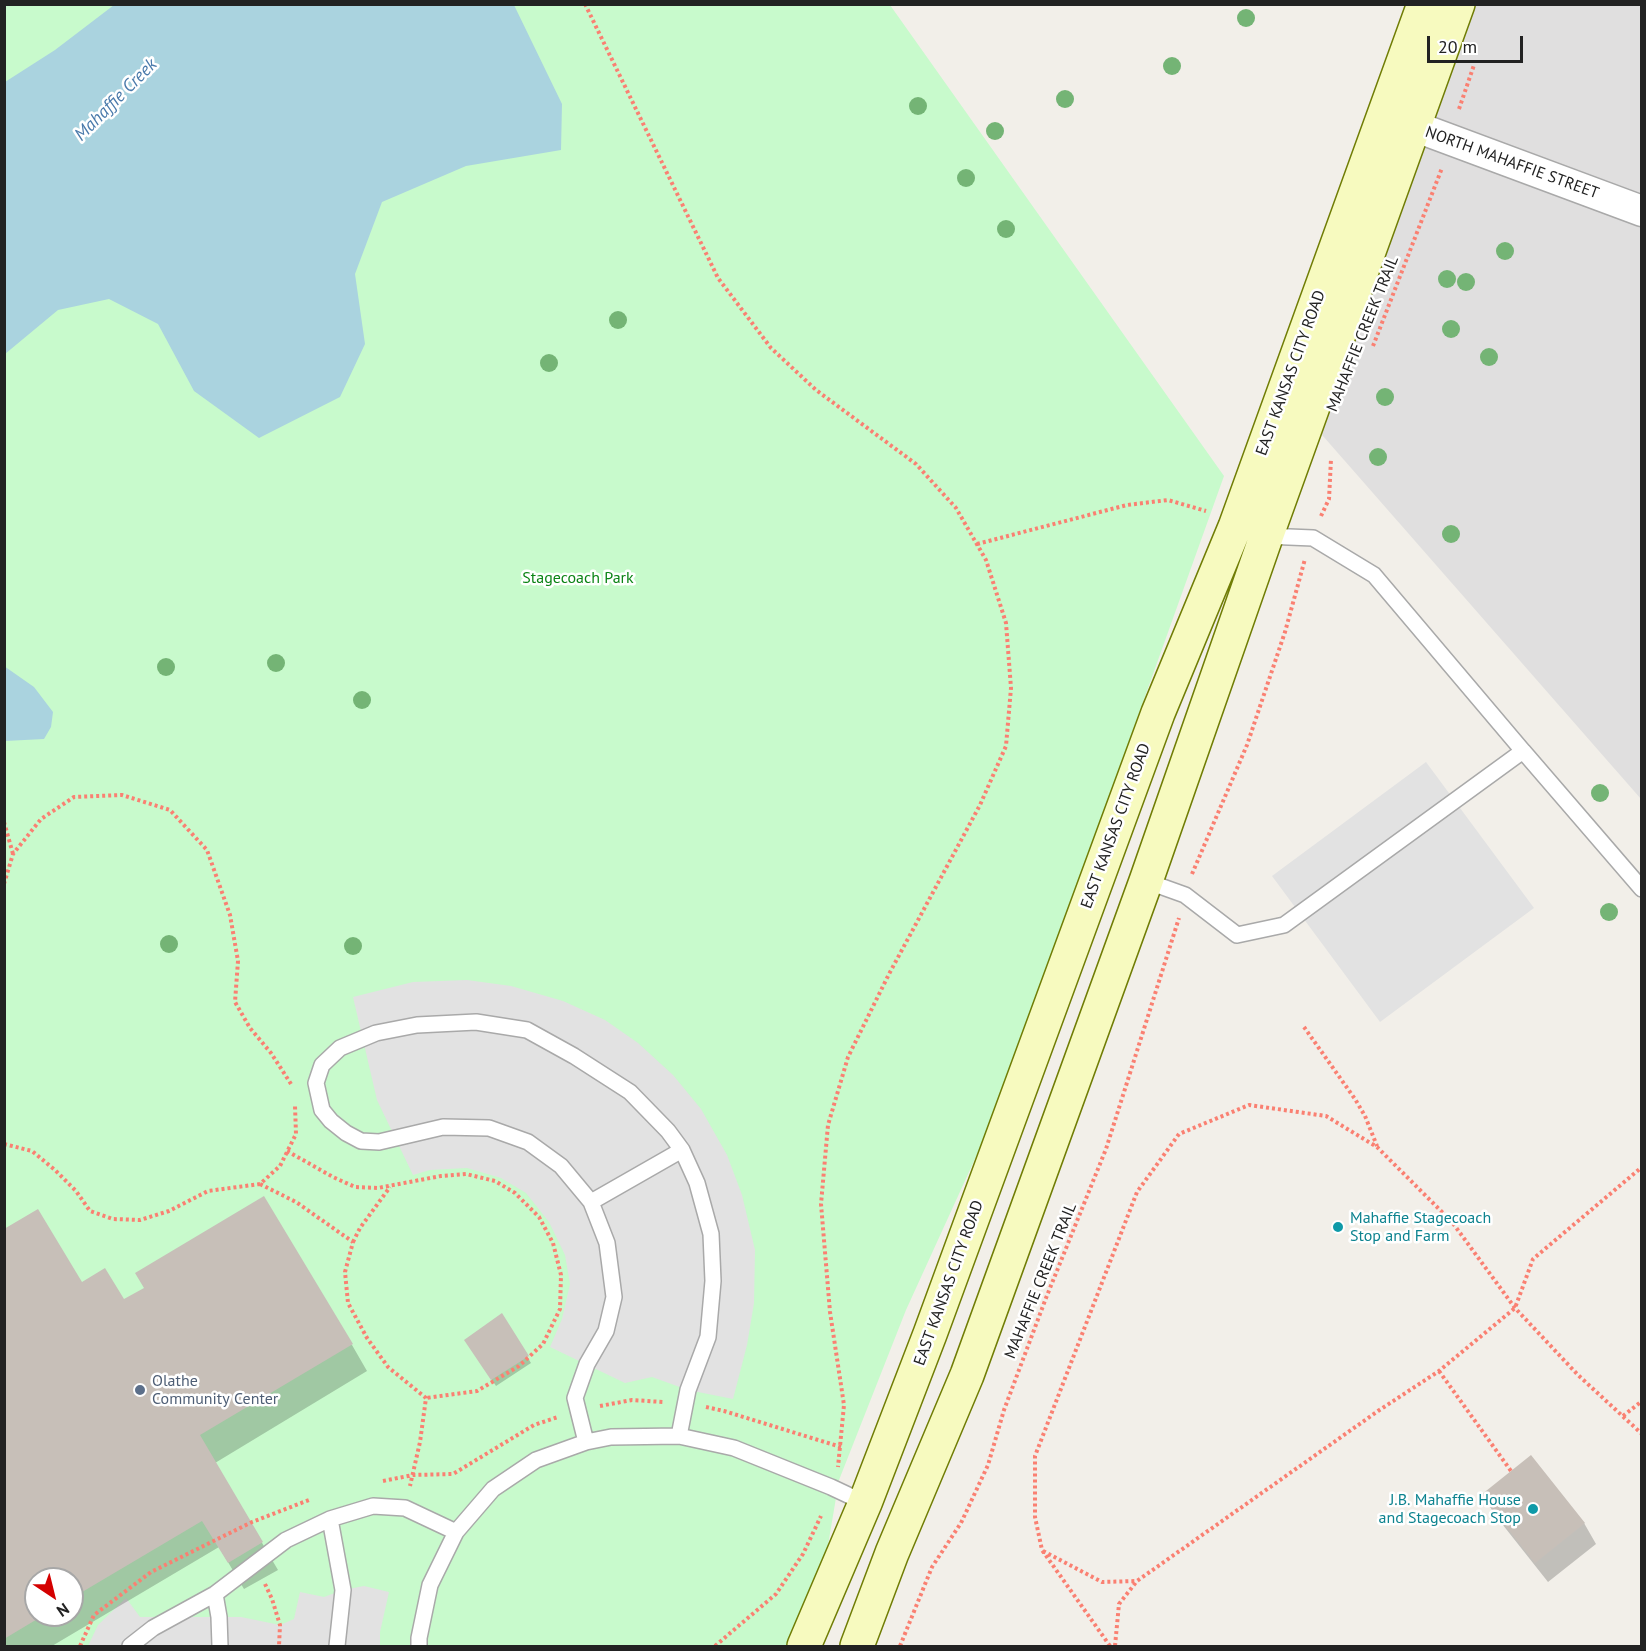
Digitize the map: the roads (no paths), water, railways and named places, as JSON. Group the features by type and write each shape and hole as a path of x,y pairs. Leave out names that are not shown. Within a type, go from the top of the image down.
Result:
{"street":[{"name":"EAST KANSAS CITY ROAD","path":"804,1647 865,1503 930,1334 1158,713 1235,527 1424,4"},
{"name":"EAST KANSAS CITY ROAD","path":"857,1647 892,1553 967,1375 1146,881 1266,537 1458,4"},
{"name":"NORTH MAHAFFIE STREET","path":"1383,115 1641,210"}],"lane":[{"path":"1235,527 1266,537 1313,538 1374,575 1641,889"},
{"path":"1146,881 1185,895 1237,935 1284,925 1522,751"},
{"path":"586,1442 575,1398 586,1364 606,1331 614,1297 607,1243 591,1202 561,1166 528,1142 489,1128 443,1127 379,1142 361,1141 331,1121 322,1110 316,1083 322,1065 340,1048 363,1037 417,1024 476,1022 527,1030 574,1056 630,1092 668,1131 682,1150 697,1183 711,1234 713,1281 708,1337 688,1390 680,1436"},
{"path":"591,1202 682,1150"},
{"path":"420,1647 419,1638 430,1585 456,1532 493,1489 536,1460 586,1442 610,1437 680,1436 734,1448 865,1503"},
{"path":"129,1647 153,1628 215,1594 286,1540 330,1519 373,1506 405,1508 456,1532"},
{"path":"330,1519 343,1590 337,1647"},
{"path":"215,1594 219,1617 220,1647"}],"water":[{"name":"Mahaffie Creek","path":"114,5 514,5 562,104 561,150 466,166 382,202 355,274 365,344 340,397 259,438 194,391 158,324 109,299 58,310 5,354 5,82 55,50"},
{"path":"4,666 34,687 53,712 51,727 44,739 5,741"}],"place":[{"name":"Mahaffie Stagecoach Stop and Farm","path":"1338,1227"},
{"name":"Olathe Community Center","path":"140,1390"},
{"name":"J.B. Mahaffie House and Stagecoach Stop","path":"1533,1509"}],"park label":[{"name":"Stagecoach Park","path":"578,578"}]}
